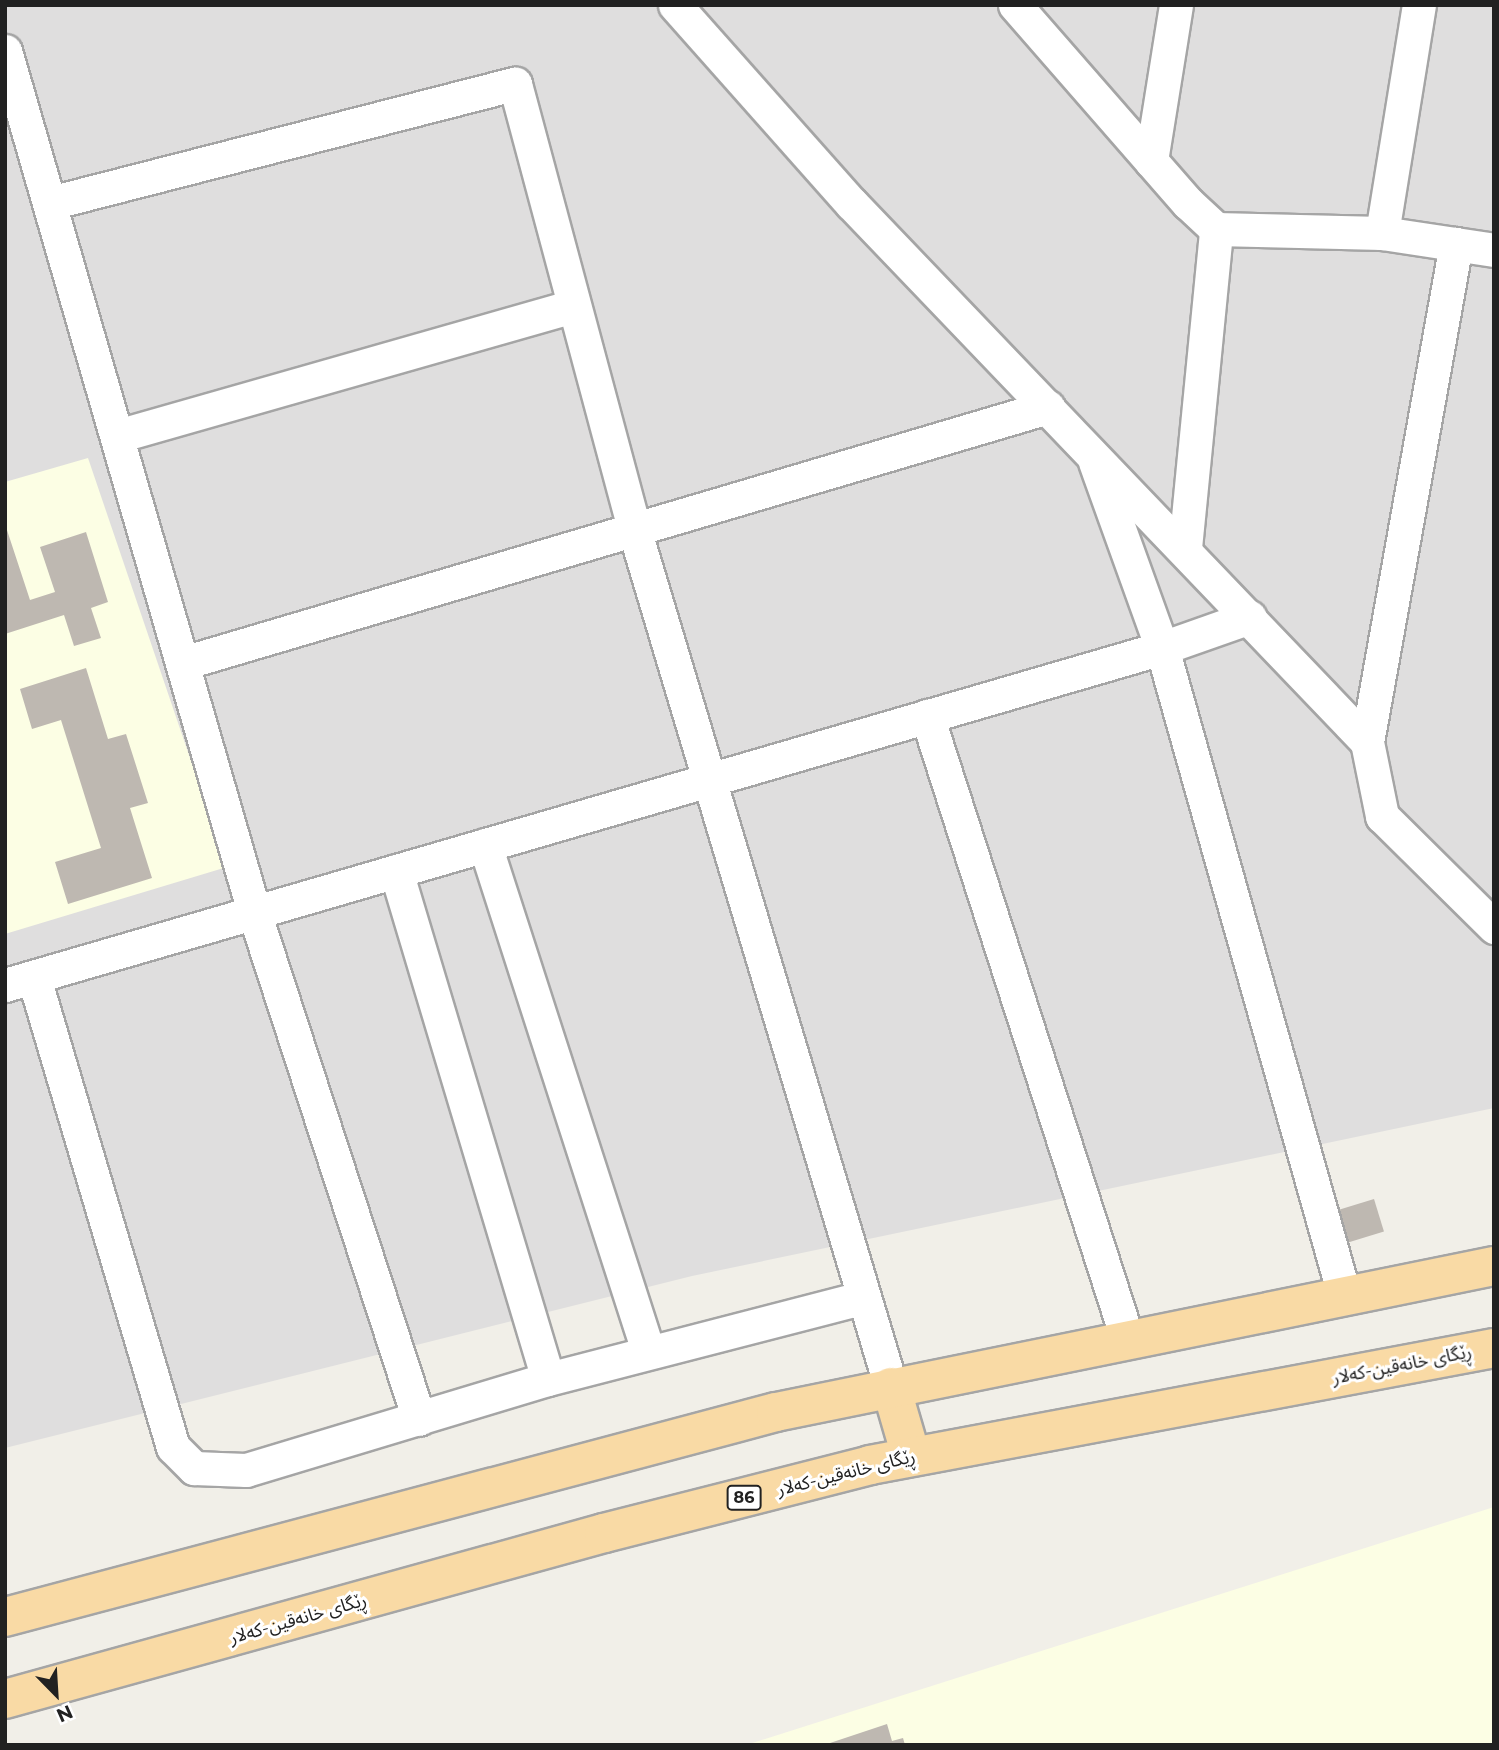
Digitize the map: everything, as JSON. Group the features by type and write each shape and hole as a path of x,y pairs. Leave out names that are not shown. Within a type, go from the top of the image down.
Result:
{"main road":[{"path":"5,1618 668,1439 891,1387 1494,1266"},
{"name":"ڕێگای خانەقین-کەلار","path":"5,1699 591,1536 911,1456 1494,1348"},
{"path":"891,1387 911,1456"}],"street":[{"path":"675,5 708,21 851,203 1185,548 1367,742"},
{"path":"1015,5 1151,161 1216,229 1382,233 1494,250"},
{"path":"1151,161 1176,5"},
{"path":"1382,233 1419,5"},
{"path":"5,51 254,912 419,1419"},
{"path":"50,203 515,84 572,306 635,532 862,1298 891,1387"},
{"path":"1185,548 1216,229"},
{"path":"1456,244 1367,742 1382,816 1494,927"},
{"path":"117,436 572,306"},
{"path":"183,663 635,532 1048,407"},
{"path":"1091,451 1162,648 1345,1298"},
{"path":"862,1298 648,1351 246,1470 194,1468 173,1447 19,981 1162,648 1250,617"},
{"path":"927,716 1128,1341"},
{"path":"485,845 648,1351"},
{"path":"396,871 548,1379"}],"shaded area":[{"path":"5,5 1494,5 1494,1108 692,1276 5,1448"},
{"path":"88,458 227,867 5,934 5,482"},
{"path":"1494,1507 1494,1745 746,1745"}],"building":[{"path":"5,524 30,600 55,592 40,547 86,532 108,602 91,608 101,638 74,646 64,615 5,634"},
{"path":"86,668 108,739 126,734 148,803 130,808 152,878 68,904 55,862 101,848 61,720 32,729 20,689"},
{"path":"1374,1199 1384,1232 1340,1245 1330,1212"},
{"path":"887,1724 892,1741 903,1738 905,1745 824,1745"}]}
